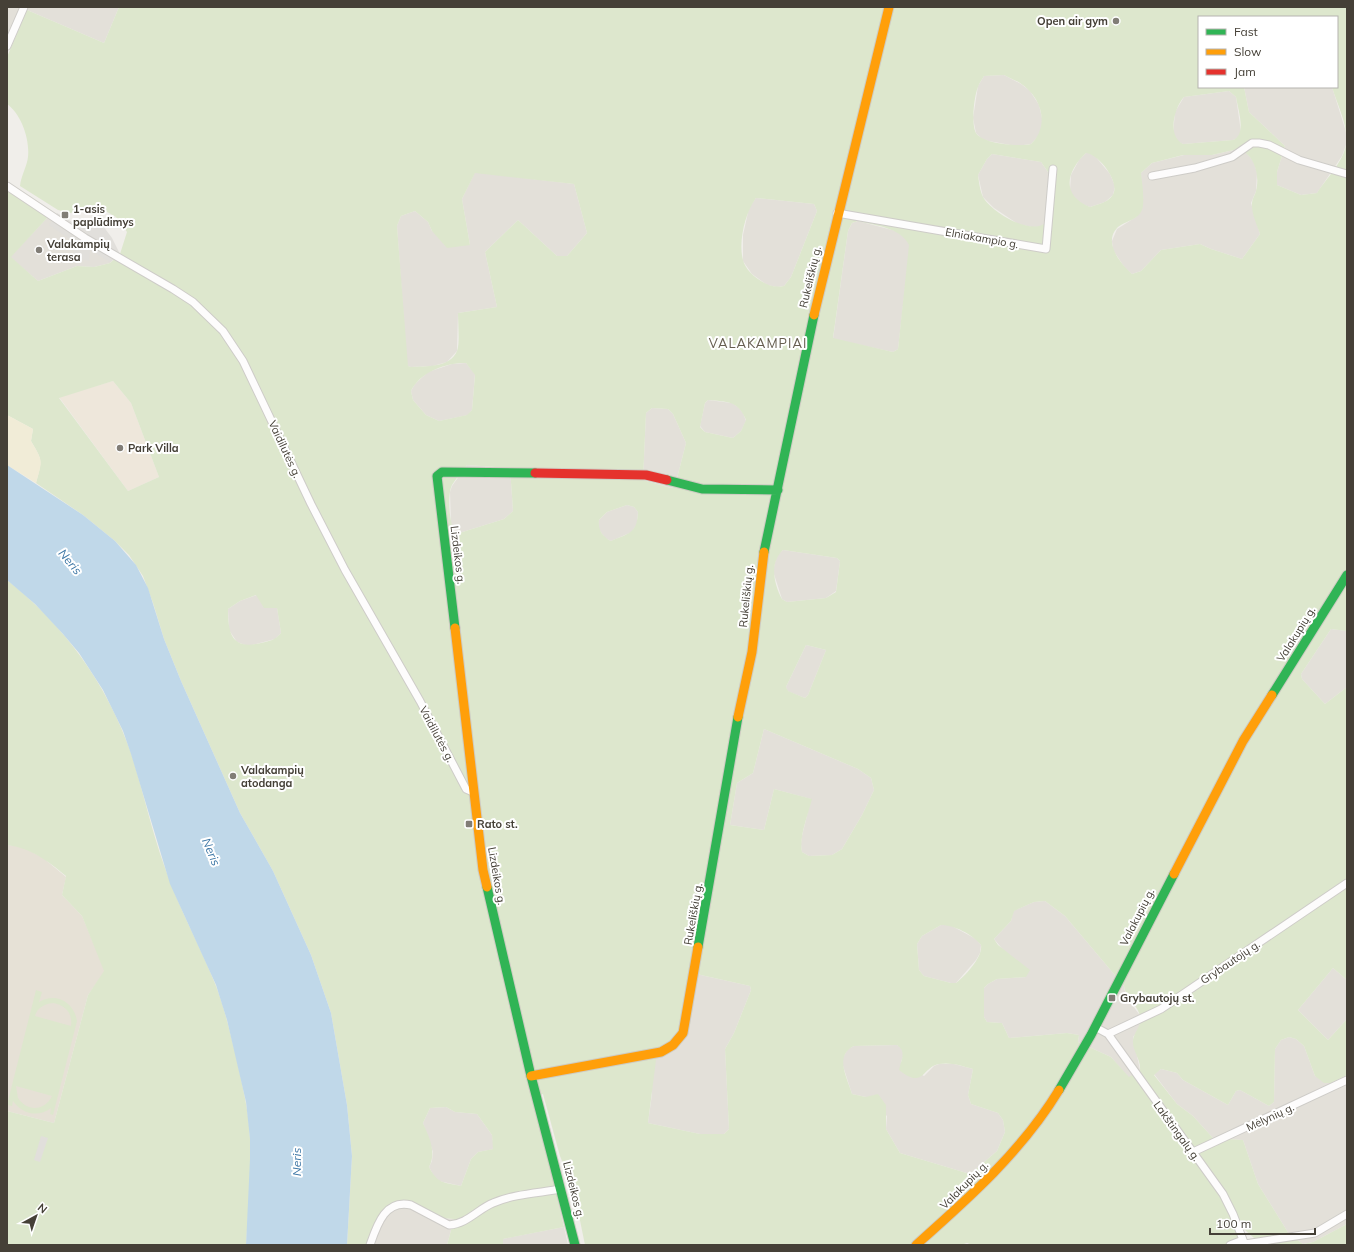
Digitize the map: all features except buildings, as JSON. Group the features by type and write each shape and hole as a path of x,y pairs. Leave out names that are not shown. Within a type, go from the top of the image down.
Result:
{"street":[{"path":"7,46 24,7"},
{"name":"Rukeliškių g.","path":"531,1076 661,1052 673,1045 683,1033 690,1005 736,728 752,652 765,542 778,490 837,213 889,7"},
{"path":"1152,176 1195,168 1232,157 1252,143 1269,145 1299,160 1347,174"},
{"name":"Elniakampio g.","path":"837,213 1046,250 1053,169"},
{"name":"Vaidilutės g.","path":"7,186 97,245 174,289 193,302 223,331 243,361 311,504 345,570 427,714 466,789 473,792"},
{"name":"Lizdeikos g.","path":"575,1245 531,1076 482,870 463,692 437,476 442,472 646,475 702,489 778,490"},
{"name":"Valakupių g.","path":"916,1245 968,1200 1016,1147 1056,1094 1095,1027 1243,741 1347,575"},
{"name":"Grybautojų g.","path":"1108,1034 1161,1009 1347,882"},
{"name":"Lakštingalų g.","path":"1095,1027 1108,1034 1223,1194 1245,1243"},
{"name":"Mėlynių g.","path":"1193,1152 1347,1080"},
{"path":"370,1245 380,1219 392,1205 405,1203 411,1205 449,1225 463,1222 493,1203 511,1197 561,1189"},
{"path":"1230,1245 1315,1233 1347,1214"}],"shaded area":[{"path":"7,7 20,7 8,35 7,35"},
{"path":"28,7 119,7 104,43 27,10"},
{"path":"1004,75 1021,84 1030,91 1039,105 1042,126 1040,134 1031,144 1016,146 983,140 976,133 973,118 978,86 984,76"},
{"path":"1244,88 1332,88 1346,132 1346,145 1342,156 1317,193 1301,195 1277,185 1277,172 1285,146 1249,112"},
{"path":"1229,91 1236,97 1241,132 1238,138 1233,140 1183,144 1177,141 1173,135 1175,112 1184,97"},
{"path":"1238,149 1245,151 1254,162 1257,173 1256,191 1251,203 1260,234 1242,259 1200,244 1161,250 1141,271 1132,274 1125,268 1113,250 1112,241 1117,229 1136,217 1142,209 1141,173 1152,163 1184,155 1212,155"},
{"path":"1086,153 1092,153 1095,156 1110,174 1115,186 1113,195 1105,202 1090,207 1079,203 1073,197 1070,190 1071,175 1079,160"},
{"path":"992,154 1041,162 1048,172 1048,220 1044,225 1036,228 1018,224 994,208 983,197 978,175 987,159"},
{"path":"475,172 574,184 587,233 567,256 557,256 518,220 485,252 497,307 458,313 457,351 447,362 433,366 407,366 397,226 401,216 415,211 428,222 432,231 470,245 462,199"},
{"path":"756,198 814,204 817,211 791,277 784,286 777,287 767,285 752,274 743,261 743,235 749,208"},
{"path":"57,213 72,222 84,219 103,226 112,238 120,254 110,262 90,250 89,261 75,257 71,240 49,225"},
{"path":"48,217 114,259 110,263 94,267 77,266 38,281 10,257"},
{"path":"858,221 896,231 906,238 910,245 898,349 893,352 833,339 848,231 852,223"},
{"path":"466,363 475,374 472,410 468,415 439,421 426,415 413,400 411,391 415,384 428,372 452,364"},
{"path":"113,381 131,403 159,477 128,491 59,397"},
{"path":"708,400 732,403 743,413 746,421 741,431 733,438 705,432 700,426 705,403"},
{"path":"652,408 668,409 673,414 686,443 675,486 671,488 643,480 646,413"},
{"path":"467,465 510,468 513,511 504,519 456,534 451,523 450,492 452,486"},
{"path":"627,505 634,507 638,512 637,524 632,532 611,541 605,538 598,528 599,520 607,512"},
{"path":"783,550 837,558 840,561 836,591 826,598 787,602 782,599 773,571 777,555"},
{"path":"257,595 277,608 281,633 275,639 248,646 237,642 229,630 228,609 240,601"},
{"path":"1331,629 1347,631 1347,687 1325,704 1302,679 1301,674"},
{"path":"806,645 826,650 808,695 805,698 787,691 786,687"},
{"path":"764,729 858,769 871,778 874,790 862,815 842,849 832,855 809,856 802,852 802,836 811,799 774,789 764,830 730,825 737,783 753,773"},
{"path":"7,845 20,846 42,857 66,877 62,895 82,916 105,971 88,995 54,1123 7,1111"},
{"path":"1045,901 1065,916 1124,986 1126,997 1139,1014 1140,1028 1133,1037 1140,1070 1129,1078 1111,1057 1078,1042 1079,1035 1067,1033 1009,1038 1002,1023 987,1022 984,1017 984,988 988,984 997,979 1026,977 994,939 1011,921 1013,911 1034,902"},
{"path":"941,925 950,925 976,939 981,945 980,953 976,960 956,983 924,976 919,970 917,944 922,936"},
{"path":"1333,968 1347,980 1347,1019 1328,1040 1298,1010"},
{"path":"692,973 750,986 751,990 734,1033 725,1049 729,1129 724,1134 700,1134 648,1123 652,1094 651,1050"},
{"path":"1289,1037 1296,1039 1304,1046 1315,1076 1331,1083 1347,1075 1347,1224 1313,1242 1303,1244 1289,1234 1258,1184 1243,1140 1213,1138 1193,1116 1177,1104 1154,1074 1161,1069 1177,1073 1183,1080 1228,1105 1236,1091 1240,1090 1269,1106 1274,1102 1275,1049 1281,1040"},
{"path":"897,1045 902,1048 904,1054 901,1062 924,1076 934,1066 939,1064 954,1064 973,1069 968,1095 971,1104 998,1113 1003,1120 1005,1132 997,1151 970,1174 900,1153 886,1129 887,1116 866,1097 852,1094 842,1059 848,1049 854,1046"},
{"path":"446,1107 455,1112 477,1114 492,1135 494,1149 478,1152 471,1159 461,1186 439,1181 435,1178 429,1167 432,1161 433,1152 423,1123 430,1108"},
{"path":"41,1136 48,1138 40,1162 34,1160"},
{"path":"408,1200 443,1218 454,1219 447,1245 367,1245 388,1206 396,1201"},
{"path":"564,1227 568,1245 503,1245 502,1239"}],"green space":[{"path":"119,7 1347,7 1347,631 1331,629 1301,674 1302,679 1325,704 1347,687 1347,980 1333,968 1298,1010 1328,1040 1347,1019 1347,1075 1331,1083 1324,1083 1315,1076 1304,1046 1296,1039 1289,1037 1281,1040 1275,1049 1274,1102 1269,1106 1240,1090 1236,1091 1228,1105 1183,1080 1177,1073 1161,1069 1154,1075 1177,1104 1193,1116 1213,1138 1243,1140 1258,1184 1289,1234 1303,1244 1313,1242 1347,1224 1347,1245 1257,1245 1254,1238 1245,1230 1237,1234 1238,1245 972,1245 967,1243 961,1245 585,1245 574,1191 560,1156 543,1094 534,1096 564,1227 503,1239 503,1245 447,1245 454,1219 443,1218 408,1200 396,1201 388,1206 367,1245 347,1245 352,1156 347,1105 331,1013 311,955 273,871 240,813 181,681 164,639 143,576 129,555 115,541 83,515 36,483 40,461 38,453 31,441 33,429 7,415 7,189 48,217 11,257 38,281 77,266 94,267 110,263 120,254 127,232 116,217 100,208 70,213 58,210 20,186 28,157 28,143 20,120 12,108 7,104 7,57 27,10 104,43","holes":["1198,16 1338,16 1338,88 1332,88 1346,131 1346,145 1338,164 1317,193 1301,195 1277,185 1277,172 1285,146 1249,112 1244,88 1198,88","1004,75 1020,83 1034,96 1041,112 1042,120 1037,137 1031,144 1002,144 986,140 976,133 974,129 973,117 974,103 979,84 984,76","1229,91 1236,97 1240,115 1240,133 1233,140 1183,144 1175,135 1174,122 1177,108 1184,97","1238,149 1249,156 1257,172 1257,185 1256,192 1252,200 1252,211 1260,234 1242,259 1200,244 1161,250 1141,271 1132,274 1123,265 1113,247 1113,234 1117,228 1140,214 1143,207 1141,173 1152,163 1183,155 1212,155","1086,153 1097,158 1112,177 1114,184 1112,196 1108,200 1090,207 1081,202 1074,196 1071,190 1071,175 1074,168","992,154 1041,162 1048,172 1048,220 1042,225 1033,227 1024,225 1004,216 995,210 983,197 978,175 987,159","475,173 574,184 587,233 567,256 557,256 518,220 485,252 497,307 458,313 459,333 457,351 454,357 449,361 437,365 411,367 408,366 397,226 401,216 415,211 428,222 432,231 447,248 470,245 462,199","756,198 814,204 817,211 791,277 784,286 770,286 764,283 753,275 745,266 741,245 749,211","858,221 880,226 900,234 909,245 898,349 893,352 833,338 848,231 852,223","466,363 475,375 472,410 467,415 439,421 426,415 413,400 411,391 415,385 425,375 439,368","113,381 131,403 159,477 128,491 59,398","708,400 726,402 735,405 743,413 746,420 741,431 733,438 705,432 700,427 705,403","652,408 668,409 673,414 686,443 675,486 671,488 643,480 646,413","467,465 510,468 513,511 504,519 456,534 450,517 450,490 455,480","627,505 634,507 638,512 634,529 631,532 611,541 605,537 600,530 599,520 607,512","783,550 837,558 840,561 836,592 826,598 787,602 782,599 779,593 775,580 774,567","256,595 264,608 277,608 281,633 270,641 251,645 244,644 238,642 234,638 231,633 228,609 240,601","806,645 826,650 808,695 805,698 788,691 786,687","764,729 858,769 871,778 874,790 862,815 842,849 832,855 809,856 802,852 801,846 804,826 812,799 774,789 764,830 730,825 737,783 753,773","1045,901 1065,916 1124,986 1127,995 1139,1013 1140,1024 1134,1037 1133,1044 1140,1070 1129,1077 1111,1057 1078,1042 1079,1035 1067,1033 1009,1038 1002,1023 987,1022 984,1017 984,988 997,979 1026,977 1030,970 998,945 994,939 1011,921 1014,911 1034,902","941,925 946,925 973,937 981,945 981,950 976,960 964,976 956,983 951,983 924,976 919,970 917,944 922,936","692,973 750,986 751,990 734,1033 725,1049 729,1129 724,1134 700,1134 648,1123 656,1060 651,1050 665,1045 680,1032","897,1045 903,1053 899,1070 907,1076 913,1078 922,1076 933,1066 939,1064 952,1064 973,1069 968,1095 971,1104 998,1113 1003,1120 1005,1132 997,1151 970,1174 900,1153 886,1129 886,1105 878,1094 866,1097 852,1094 845,1074 843,1061 848,1050 854,1046","446,1107 455,1112 477,1114 492,1135 493,1149 478,1152 471,1159 461,1186 450,1184 435,1177 429,1167 432,1150 428,1134 423,1123 430,1108"]},
{"path":"7,580 47,616 65,636 96,680 110,703 131,753 155,838 170,881 182,911 210,971 219,995 236,1056 248,1118 250,1179 246,1245 7,1245 7,1111 54,1123 88,995 104,971 82,916 62,895 66,876 39,856 24,849 7,845"},
{"path":"36,990 42,992 39,1002 52,998 68,1004 75,1014 77,1021 53,1115 50,1114 51,1108 36,1114 26,1112 13,1101 12,1106 7,1105","holes":["53,1003 67,1010 71,1017 71,1026 35,1016 41,1007","16,1086 52,1096 49,1101 41,1107 36,1108 26,1106 18,1098"]}],"sand":[{"path":"7,415 33,429 31,441 41,461 36,483 7,465"}],"water":[{"name":"Neris","path":"7,465 83,515 115,541 136,565 148,588 164,639 181,681 240,813 273,871 311,955 331,1013 347,1105 352,1156 347,1245 246,1245 250,1139 246,1102 227,1020 216,985 170,884 131,754 123,731 103,690 79,653 63,634 35,604 7,580"}],"traffic: fast":[{"path":"764,552 814,315"},
{"path":"455,628 437,476 442,472 535,473"},
{"path":"667,480 702,489 778,490"},
{"path":"1272,695 1347,575"},
{"path":"698,947 738,717"},
{"path":"1059,1090 1091,1035 1174,874"},
{"path":"487,887 531,1076 575,1245"}],"traffic: slow":[{"path":"814,315 889,7"},
{"path":"738,717 752,652 764,552"},
{"path":"455,628 483,870 487,887"},
{"path":"1174,874 1243,741 1272,695"},
{"path":"531,1076 661,1052 673,1045 683,1033 698,947"},
{"path":"916,1245 956,1210 994,1173 1028,1133 1059,1090"}],"traffic: jam":[{"path":"535,473 646,475 667,480"}],"place":[{"name":"Open air gym","path":"1116,21"},
{"name":"1-asis paplūdimys","path":"65,215"},
{"name":"Valakampių terasa","path":"39,250"},
{"name":"Park Villa","path":"120,448"},
{"name":"Valakampių atodanga","path":"233,776"},
{"name":"Rato st.","path":"469,824"},
{"name":"Grybautojų st.","path":"1112,998"}],"district":[{"name":"VALAKAMPIAI","path":"758,343"}]}
